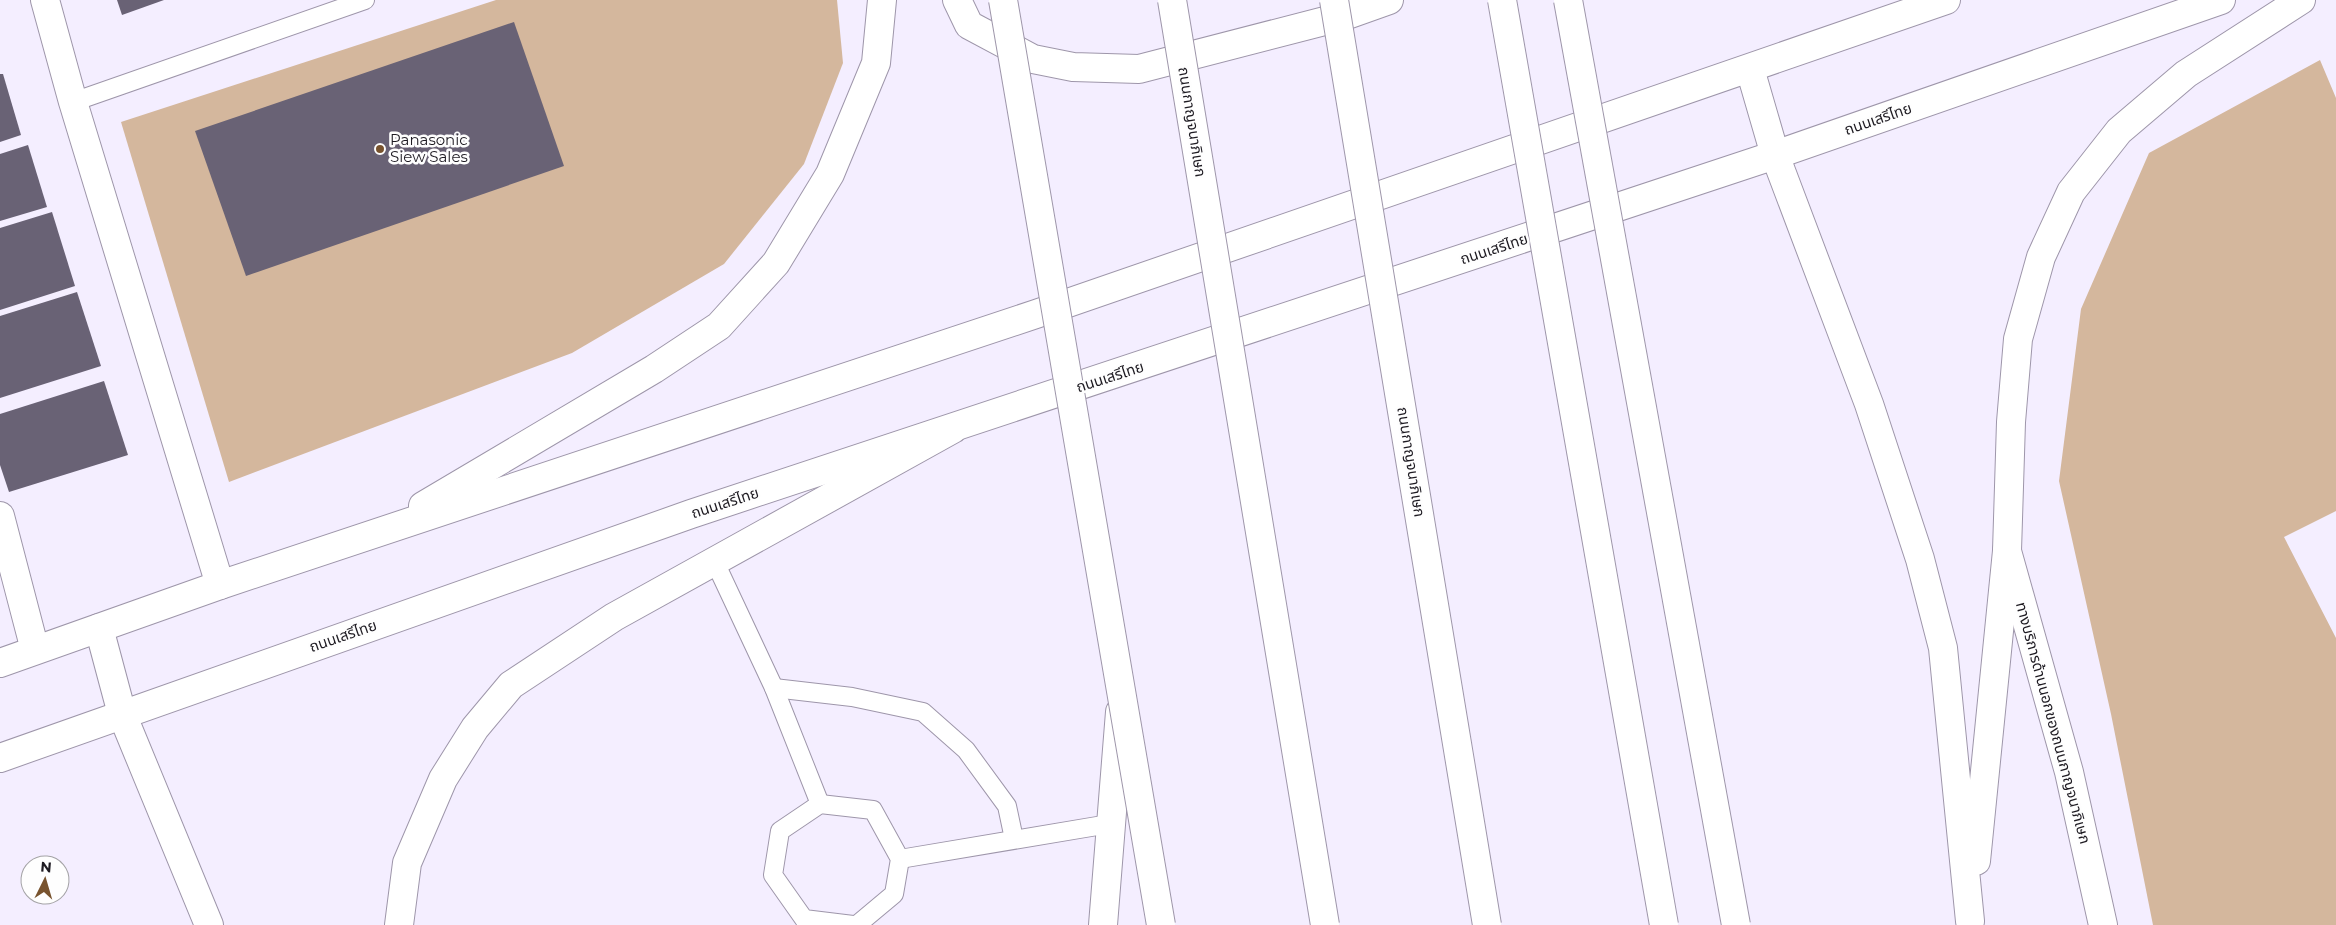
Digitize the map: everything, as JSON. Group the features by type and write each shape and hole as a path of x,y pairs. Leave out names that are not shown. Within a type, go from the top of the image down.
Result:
{"main road":[{"path":"45,0 73,102 220,585"},
{"path":"379,532 654,369 719,326 776,263 830,174 876,63 882,0"},
{"path":"957,0 969,25 1033,59 1073,68 1139,69 1344,16 1390,0"},
{"path":"1003,0 1161,925"},
{"name":"ถนนกาญจนาภิเษก","path":"1172,0 1325,925"},
{"name":"ถนนกาญจนาภิเษก","path":"1334,0 1487,925"},
{"path":"1502,0 1664,925"},
{"path":"1568,0 1736,925"},
{"path":"0,663 220,585 1036,314 1946,0"},
{"name":"ถนนเสรีไทย","path":"0,758 691,514 953,429 1776,155 2222,0"},
{"path":"1970,923 2007,551 2011,422 2018,339 2040,257 2072,192 2119,130 2186,74 2301,0"},
{"path":"1750,68 1776,155 1869,404 1920,559 1943,648 1970,923"},
{"path":"399,925 407,863 442,779 475,728 511,685 614,616 953,429"},
{"path":"0,516 35,650"},
{"name":"ทางบริการด้านนอกของถนนกาญจนาภิเษก","path":"2007,551 2069,772 2103,925"},
{"path":"99,628 122,714 209,925"},
{"path":"1103,925 1122,693"}],"lane":[{"path":"73,102 365,0"},
{"path":"714,560 774,688 820,804"},
{"path":"774,688 852,697 923,712 966,750 1007,806 1014,839"},
{"path":"820,804 873,810 900,859 894,894 855,925 804,919 773,875 780,831 820,804"},
{"path":"900,859 1109,824"}],"shaded area":[{"path":"496,0 837,0 843,63 804,164 724,264 572,353 229,482 121,122"},
{"path":"2320,60 2336,98 2336,511 2284,537 2336,638 2336,925 2153,925 2111,714 2059,481 2081,309 2149,153"}],"building":[{"path":"117,0 164,0 122,15"},
{"name":"Panasonic Siew Sales","path":"514,22 564,166 246,276 195,131"},
{"path":"0,74 3,74 21,135 0,142"},
{"path":"28,145 47,207 0,221 0,154"},
{"path":"52,212 75,286 0,310 0,228"},
{"path":"77,292 101,366 0,398 0,316"},
{"path":"104,381 128,455 9,492 0,465 0,414"}],"place":[{"name":"Panasonic Siew Sales","path":"380,149"}]}
